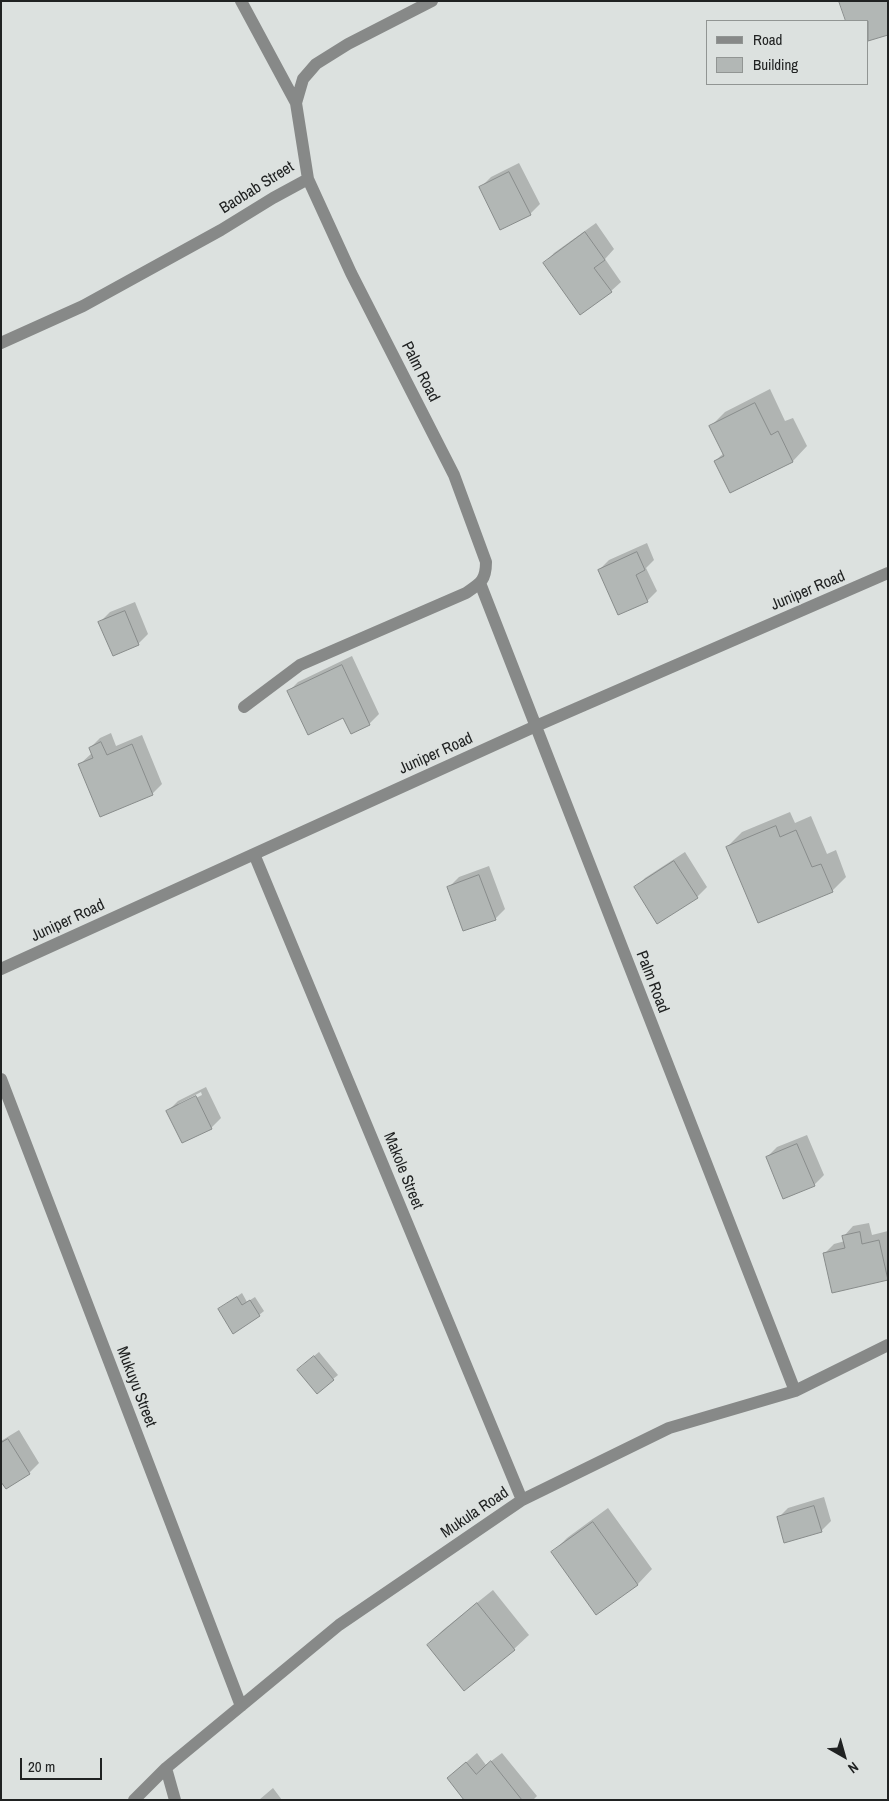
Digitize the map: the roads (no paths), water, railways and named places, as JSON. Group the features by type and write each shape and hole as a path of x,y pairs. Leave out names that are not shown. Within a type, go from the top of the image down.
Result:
{"street":[{"path":"241,1 296,103"},
{"name":"Baobab Street","path":"1,343 83,306 221,230 308,179 296,103 303,79 316,64 348,44 432,1"},
{"name":"Palm Road","path":"308,179 351,272 454,475 486,562 486,575 480,584 794,1392"},
{"name":"Juniper Road","path":"1,969 536,726 888,574"},
{"path":"244,707 300,665 466,593 480,584"},
{"name":"Makole Street","path":"254,854 522,1500"},
{"name":"Mukuyu Street","path":"1,1079 241,1706"},
{"name":"Mukula Road","path":"134,1800 166,1768 339,1625 522,1500 669,1428 794,1392 888,1345"},
{"path":"166,1768 175,1800"}]}
